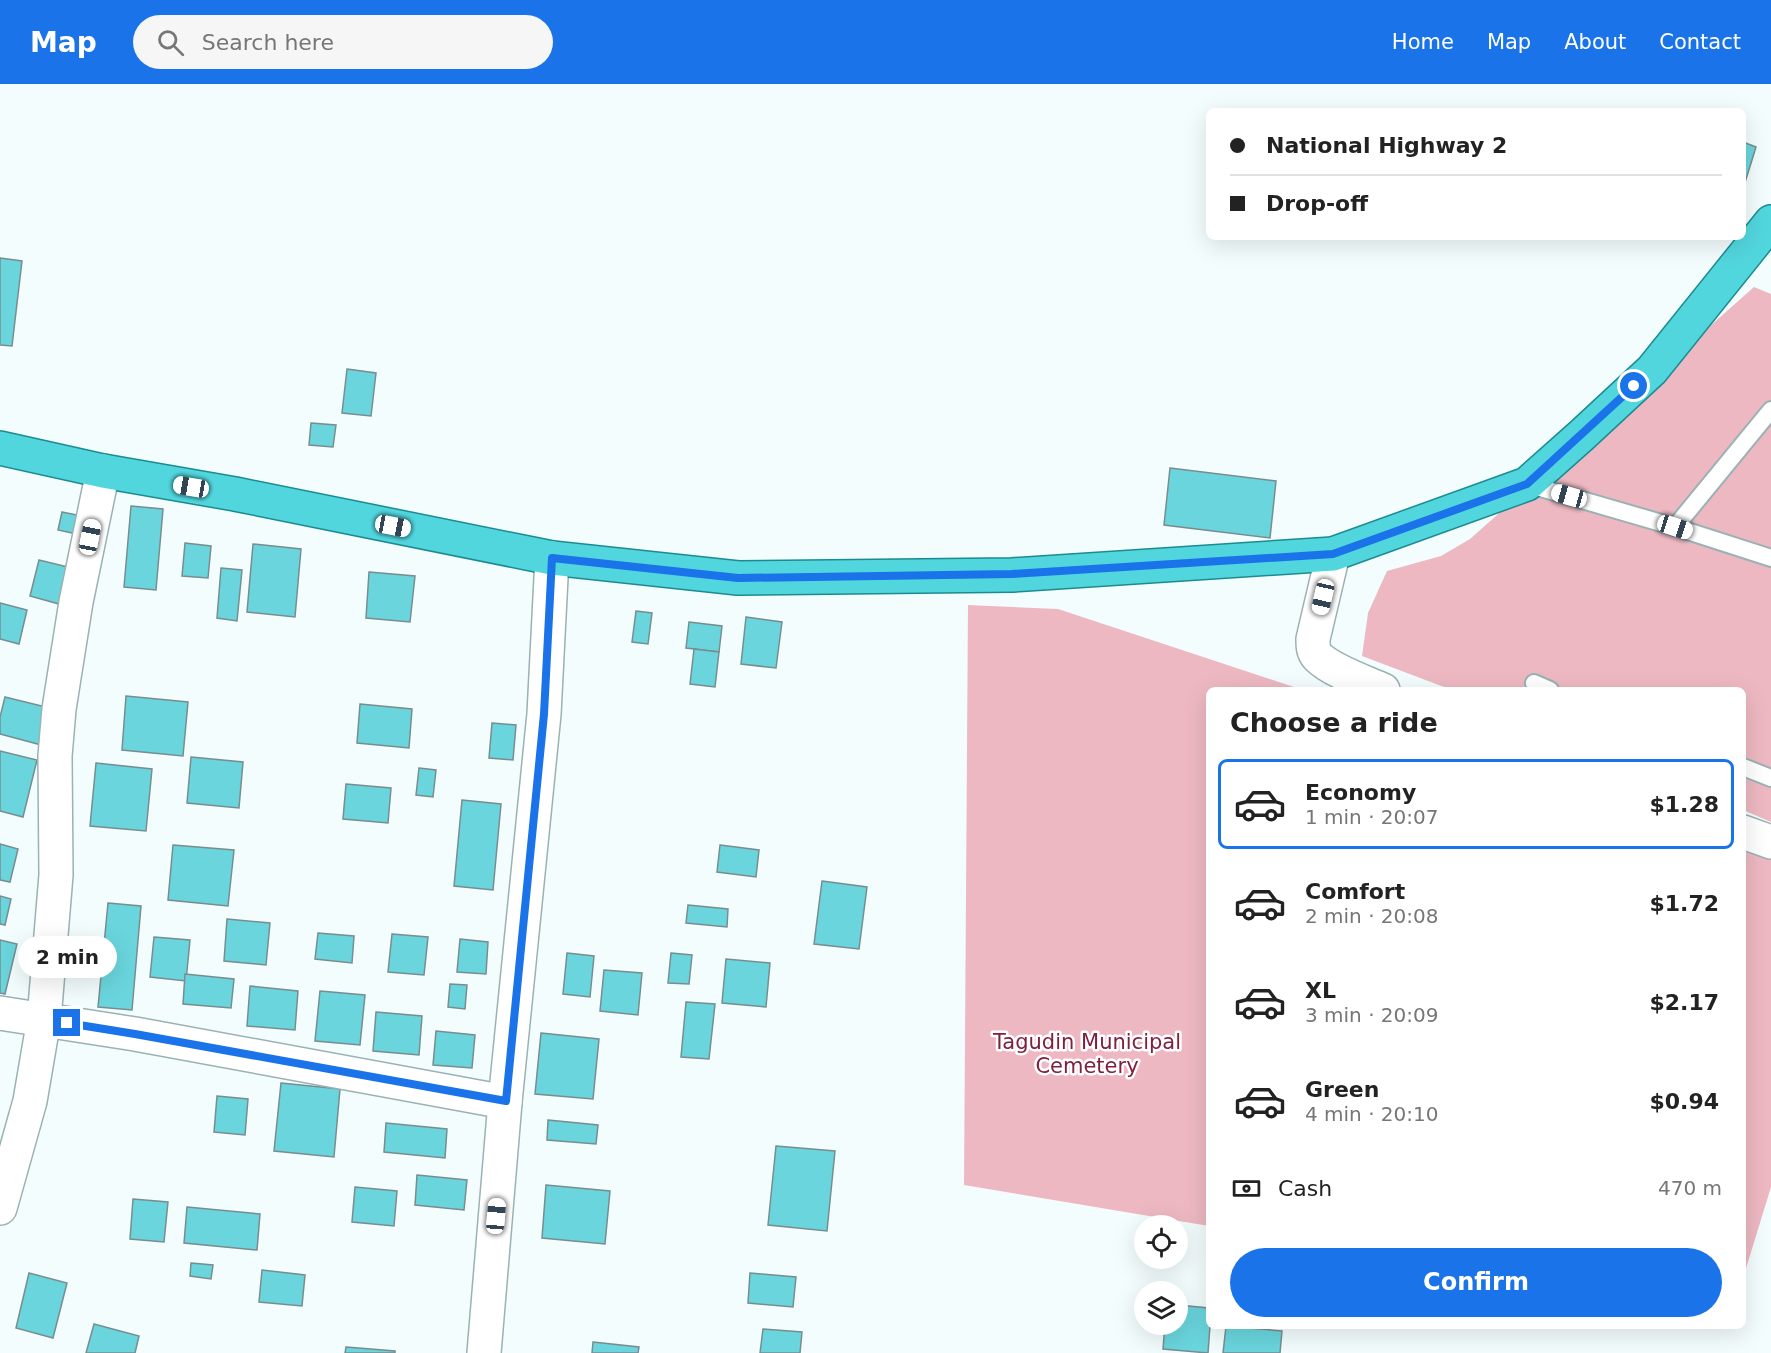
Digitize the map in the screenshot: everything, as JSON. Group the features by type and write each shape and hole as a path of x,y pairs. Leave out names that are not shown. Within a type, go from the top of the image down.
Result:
{"highway":[{"path":"0,448 103,471 235,494 552,558 738,578 1012,574 1333,554 1527,484 1652,370 1771,222"}],"street":[{"path":"0,1208 30,1101 44,1019 56,874 55,756 59,709 76,602 103,471"},
{"path":"1333,554 1313,639 1314,650 1318,657 1337,670 1376,687"},
{"path":"484,1353 544,714 552,558"},
{"path":"1746,833 1771,842"},
{"path":"0,1013 135,1034 506,1101"}],"lane":[{"path":"1675,527 1771,410"},
{"path":"1527,484 1675,527 1771,558"},
{"path":"1534,683 1543,687"},
{"path":"1746,768 1771,778"}],"green space":[{"path":"1754,287 1771,294 1771,822 1746,811 1746,687 1444,687 1362,656 1368,613 1387,571 1441,556 1470,539"},
{"name":"Tagudin Municipal Cemetery","path":"968,605 1058,609 1294,687 1206,687 1206,1225 1188,1222 1188,1215 1143,1215 964,1185"},
{"path":"1746,851 1771,860 1771,1187 1746,1268"}],"building":[{"path":"1746,143 1756,147 1746,179"},
{"path":"0,258 22,261 12,346 0,345"},
{"path":"347,369 376,373 371,416 342,413"},
{"path":"311,423 336,425 333,447 309,445"},
{"path":"1170,468 1276,481 1270,538 1164,525"},
{"path":"131,506 163,509 156,590 124,587"},
{"path":"62,512 82,516 77,534 58,530"},
{"path":"185,543 211,546 208,578 182,576"},
{"path":"253,544 301,549 295,617 247,612"},
{"path":"39,560 68,567 59,604 30,596"},
{"path":"221,568 242,570 237,621 217,618"},
{"path":"369,572 415,576 410,622 366,618"},
{"path":"0,603 27,610 19,644 0,639"},
{"path":"636,611 652,613 648,644 632,642"},
{"path":"746,617 782,622 776,668 741,664"},
{"path":"689,622 722,626 719,652 686,648"},
{"path":"694,649 719,652 715,687 690,684"},
{"path":"126,696 188,702 183,756 122,750"},
{"path":"5,697 54,709 45,746 0,734 0,717"},
{"path":"360,704 412,709 409,748 357,743"},
{"path":"492,723 516,725 513,760 489,758"},
{"path":"0,751 37,760 23,817 0,811"},
{"path":"191,757 243,762 239,808 187,803"},
{"path":"96,763 152,769 146,831 90,826"},
{"path":"419,768 436,770 433,797 416,795"},
{"path":"346,784 391,788 388,823 343,819"},
{"path":"462,800 501,804 493,890 454,886"},
{"path":"0,844 18,849 10,882 0,880"},
{"path":"173,845 234,850 228,906 168,900"},
{"path":"720,845 759,850 756,877 717,872"},
{"path":"822,881 867,887 859,949 814,944"},
{"path":"0,896 11,899 5,925 0,924"},
{"path":"108,903 141,906 132,1010 98,1007"},
{"path":"688,905 728,909 727,927 686,923"},
{"path":"227,919 270,923 266,965 224,961"},
{"path":"318,933 354,936 352,963 315,959"},
{"path":"392,934 428,937 424,975 388,972"},
{"path":"154,937 190,940 186,981 150,977"},
{"path":"460,939 488,942 486,974 457,972"},
{"path":"0,940 17,944 5,994 0,993"},
{"path":"567,953 594,956 590,997 563,994"},
{"path":"671,953 692,955 689,984 668,983"},
{"path":"726,959 770,963 766,1007 722,1003"},
{"path":"604,970 642,973 638,1015 600,1011"},
{"path":"185,974 234,979 231,1008 183,1004"},
{"path":"450,984 467,985 465,1009 448,1007"},
{"path":"250,986 298,991 295,1030 247,1026"},
{"path":"320,991 365,995 360,1045 315,1041"},
{"path":"686,1002 715,1004 709,1059 681,1057"},
{"path":"376,1012 422,1016 419,1055 373,1051"},
{"path":"436,1031 475,1035 472,1068 433,1065"},
{"path":"541,1033 599,1039 593,1099 535,1094"},
{"path":"281,1083 340,1089 334,1157 274,1151"},
{"path":"217,1096 248,1099 245,1135 214,1132"},
{"path":"548,1120 598,1125 596,1144 547,1140"},
{"path":"386,1123 447,1129 445,1158 384,1152"},
{"path":"776,1146 835,1151 827,1231 768,1225"},
{"path":"417,1175 467,1180 464,1210 415,1205"},
{"path":"546,1185 610,1191 605,1244 542,1238"},
{"path":"355,1187 397,1191 394,1226 352,1222"},
{"path":"133,1199 168,1202 164,1242 130,1239"},
{"path":"187,1207 260,1214 257,1250 184,1243"},
{"path":"191,1263 213,1265 211,1279 190,1276"},
{"path":"262,1270 305,1275 302,1306 259,1302"},
{"path":"29,1273 67,1283 53,1338 16,1328"},
{"path":"750,1273 796,1277 793,1307 748,1303"},
{"path":"1188,1306 1206,1308 1206,1329 1210,1329 1208,1353 1163,1349 1164,1335 1188,1335"},
{"path":"94,1324 139,1336 135,1353 86,1353"},
{"path":"763,1329 802,1332 800,1353 760,1353"},
{"path":"1226,1329 1282,1331 1280,1353 1223,1353"},
{"path":"593,1342 639,1347 638,1353 592,1353"},
{"path":"346,1347 395,1351 395,1353 345,1353"}],"route":[{"path":"67,1023 506,1101 544,714 552,558 738,578 1012,574 1333,554 1527,484 1634,386"}]}
